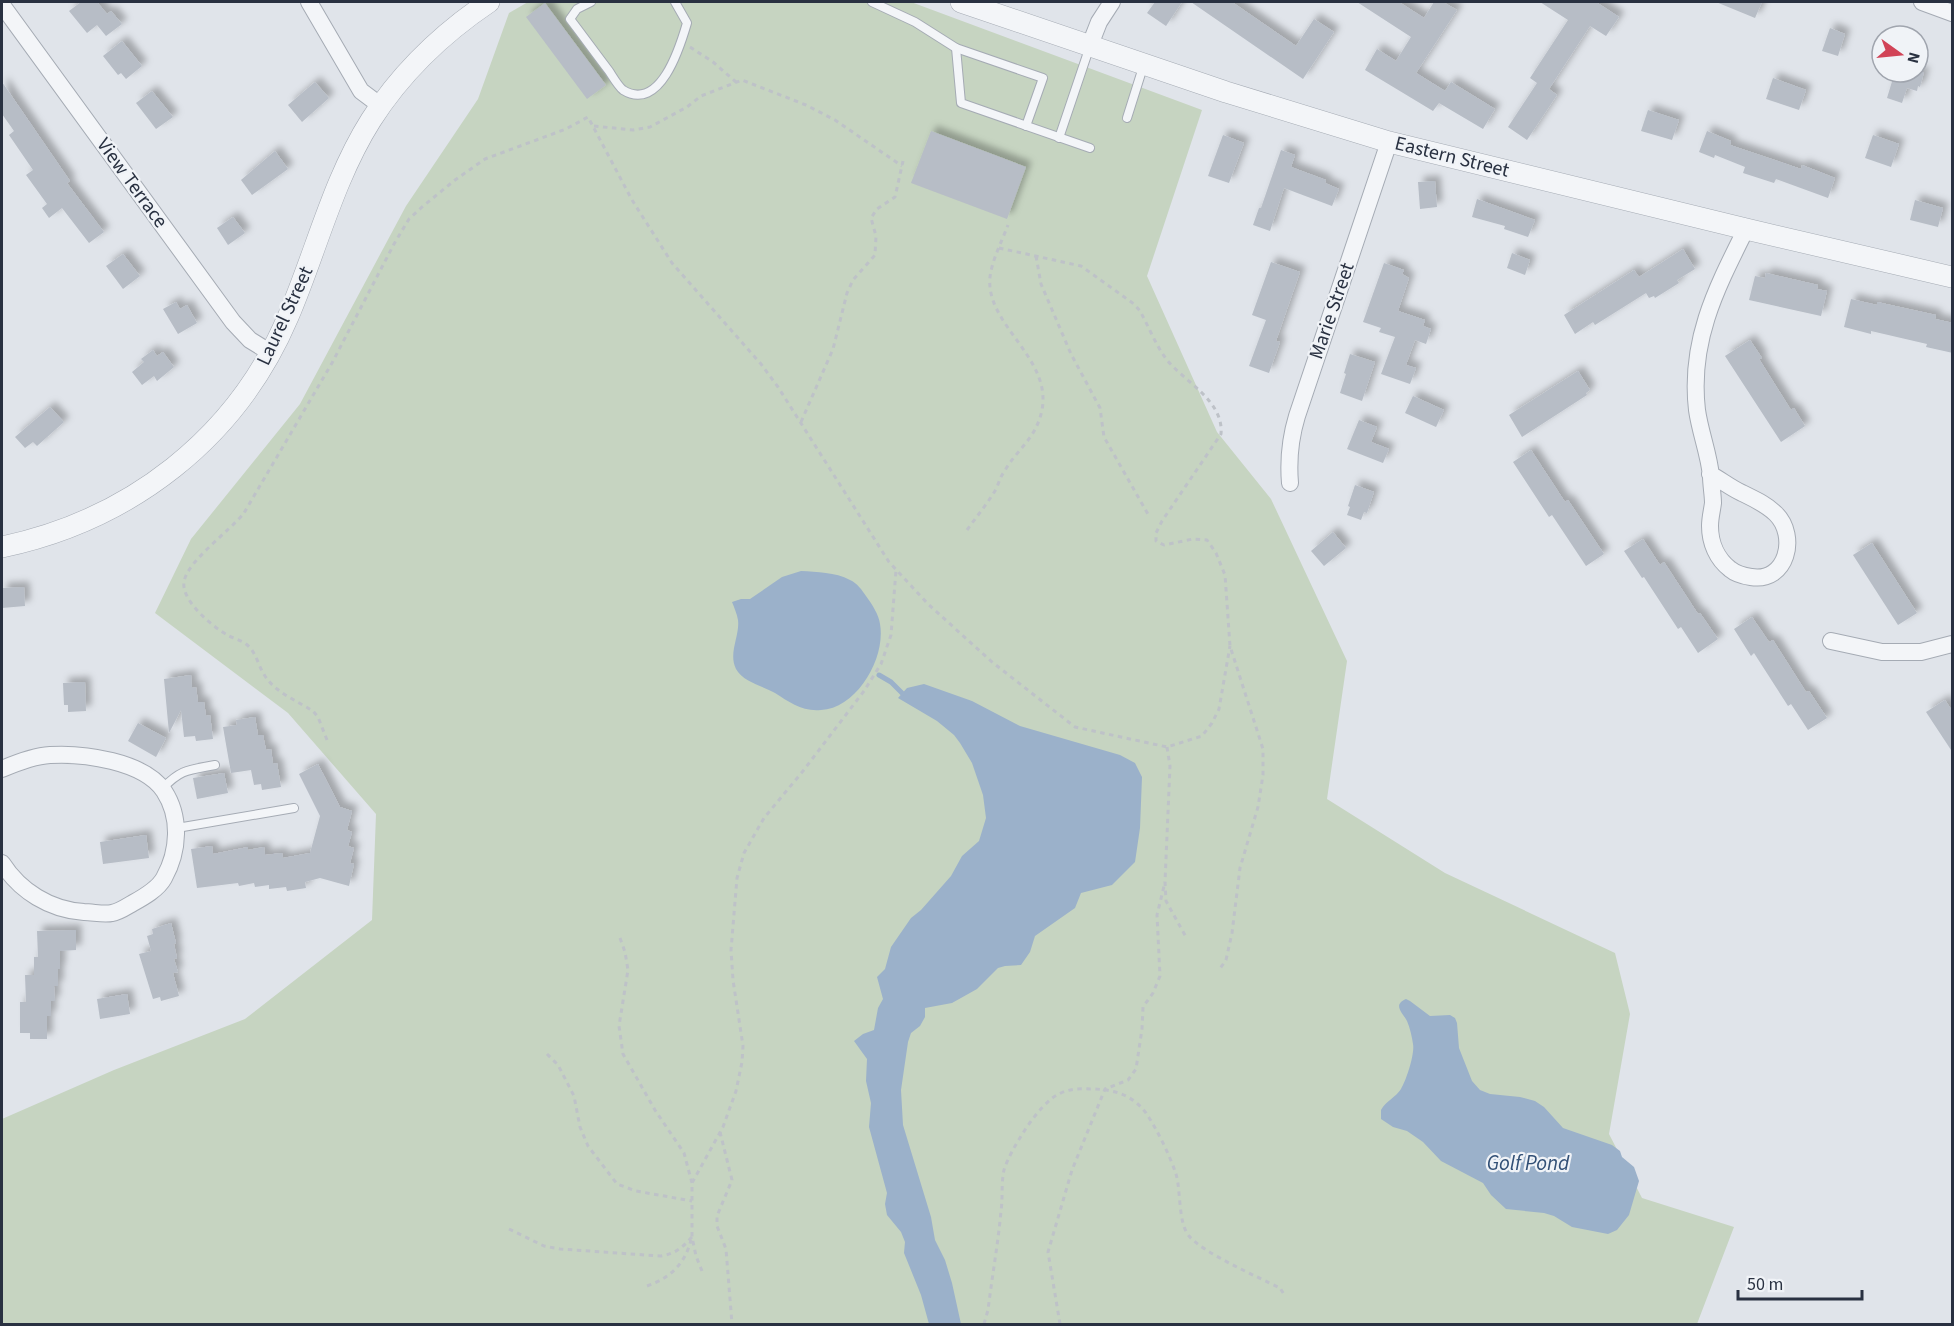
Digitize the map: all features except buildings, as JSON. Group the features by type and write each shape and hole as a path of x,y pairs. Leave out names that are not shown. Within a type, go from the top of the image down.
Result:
{"street":[{"path":"309,2 361,91 381,106"},
{"name":"Laurel Street","path":"2,547 29,541 87,521 120,504 157,482 192,453 217,428 237,404 270,353 288,318 358,142 381,106 411,69 465,18 489,2"},
{"name":"Eastern Street","path":"961,2 1226,92 1389,142 1953,277"},
{"path":"1090,45 1099,22 1112,2"},
{"path":"1922,2 1953,13"},
{"name":"View Terrace","path":"2,5 233,322 250,340 270,353"},
{"name":"Marie Street","path":"1290,483 1289,449 1297,416 1389,142"},
{"path":"1710,474 1740,492 1757,499 1778,515 1787,534 1787,556 1780,568 1771,576 1762,578 1743,576 1733,572 1718,557 1710,534 1713,504 1710,474 1697,410 1698,346 1715,291 1746,229"},
{"path":"1831,641 1882,652 1921,652 1953,644"},
{"path":"2,769 48,755 83,756 115,761 145,774 163,788 173,806 177,828 176,847 164,879 146,896 112,913 78,912 55,908 32,895 10,876 2,863"}],"lane":[{"path":"591,2 577,9 570,19 623,90 640,95 651,91 661,83 681,41 687,23 675,2"},
{"path":"872,2 915,22 956,48 1043,78 1026,126"},
{"path":"1059,138 1090,45"},
{"path":"956,48 961,103 1090,148"},
{"path":"1127,118 1144,64"},
{"path":"163,788 183,771 214,765"},
{"path":"177,828 294,808"}],"path":[{"path":"681,41 713,62 736,82"},
{"path":"593,126 633,130 650,127 687,107 701,96 742,80 806,105 843,125 903,164 895,197 877,209 871,218 876,236 875,255 853,280 847,293 833,349 801,422"},
{"path":"327,741 318,717 313,711 272,684 265,677 247,645 220,630 193,607 183,585 186,576 196,561 234,526 244,513 332,363 409,219 455,180 485,159 566,129 588,117 632,200 672,263 761,364 801,422 888,562 928,604 992,662 1075,727 1167,747 1202,736 1212,723 1219,709 1230,646"},
{"path":"967,530 997,487 1002,473 1033,436 1042,410 1043,398 1037,372 1001,316 992,295 990,277 1008,225"},
{"path":"999,248 1081,266 1134,304 1167,360 1211,403 1221,421 1221,434 1156,533 1156,541 1164,545 1194,538 1207,540 1216,554 1225,575 1230,646 1263,749 1263,775 1258,807 1240,868 1232,933 1226,960 1219,970"},
{"path":"1036,256 1041,284 1071,354 1100,408 1104,436 1149,516"},
{"path":"692,1183 720,1132 736,1091 742,1062 731,950 737,878 744,853 764,818 864,691 881,664 891,635 896,570"},
{"path":"1167,747 1170,766 1166,901 1185,937"},
{"path":"1060,1324 1048,1252 1072,1170 1104,1089 1128,1080 1136,1069 1143,1007 1154,993 1160,976 1157,915 1165,882"},
{"path":"620,938 628,970 619,1026 623,1054 655,1110 684,1153 692,1183 692,1237 702,1271"},
{"path":"547,1054 558,1065 574,1096 580,1127 588,1146 617,1184 636,1191 692,1201"},
{"path":"984,1324 1000,1222 1003,1178 1008,1158 1021,1135 1057,1094 1082,1088 1104,1089 1125,1095 1137,1104 1153,1126 1176,1176 1188,1235 1200,1246 1280,1288 1285,1296"},
{"path":"720,1132 732,1180 717,1216 717,1226 726,1249 732,1324"},
{"path":"509,1229 544,1246 560,1249 660,1257 672,1255 682,1249 692,1237"},
{"path":"647,1286 673,1272 688,1253 692,1237"}],"green space":[{"path":"528,2 911,2 1202,110 1147,276 1217,432 1271,499 1347,661 1327,799 1445,873 1615,953 1630,1014 1609,1134 1642,1198 1734,1227 1697,1324 2,1324 2,1119 114,1070 245,1019 372,920 376,814 288,713 155,613 191,539 300,404 406,206 478,99 509,13"}],"water":[{"path":"801,571 832,574 853,581 871,602 880,624 881,637 878,652 866,679 846,700 834,707 821,710 796,706 748,680 736,669 733,657 738,620 732,602 750,599 782,577"},
{"path":"924,684 972,701 1020,726 1120,755 1135,763 1142,777 1140,828 1135,862 1112,885 1081,893 1075,908 1035,936 1030,952 1021,965 998,968 977,989 952,1003 925,1008 925,1017 920,1026 911,1033 908,1042 901,1090 903,1125 931,1217 935,1240 945,1260 952,1283 961,1324 929,1324 921,1295 904,1253 905,1242 901,1232 887,1215 885,1204 887,1193 869,1127 871,1103 866,1081 867,1059 854,1041 874,1030 878,1008 883,999 877,977 885,969 891,947 911,918 951,876 962,856 979,841 986,818 983,795 972,763 960,743 937,721 898,698 907,688"},
{"name":"Golf Pond","path":"1406,999 1430,1016 1450,1015 1455,1018 1459,1048 1472,1081 1480,1090 1490,1094 1535,1101 1544,1107 1563,1128 1612,1145 1620,1151 1622,1157 1634,1167 1639,1181 1629,1215 1617,1230 1608,1234 1572,1227 1544,1213 1506,1209 1491,1195 1483,1183 1441,1161 1423,1142 1407,1131 1393,1127 1381,1119 1381,1110 1401,1089 1411,1061 1413,1048 1411,1035 1399,1006"}],"waterway":[{"path":"879,675 891,682 902,693"}]}
